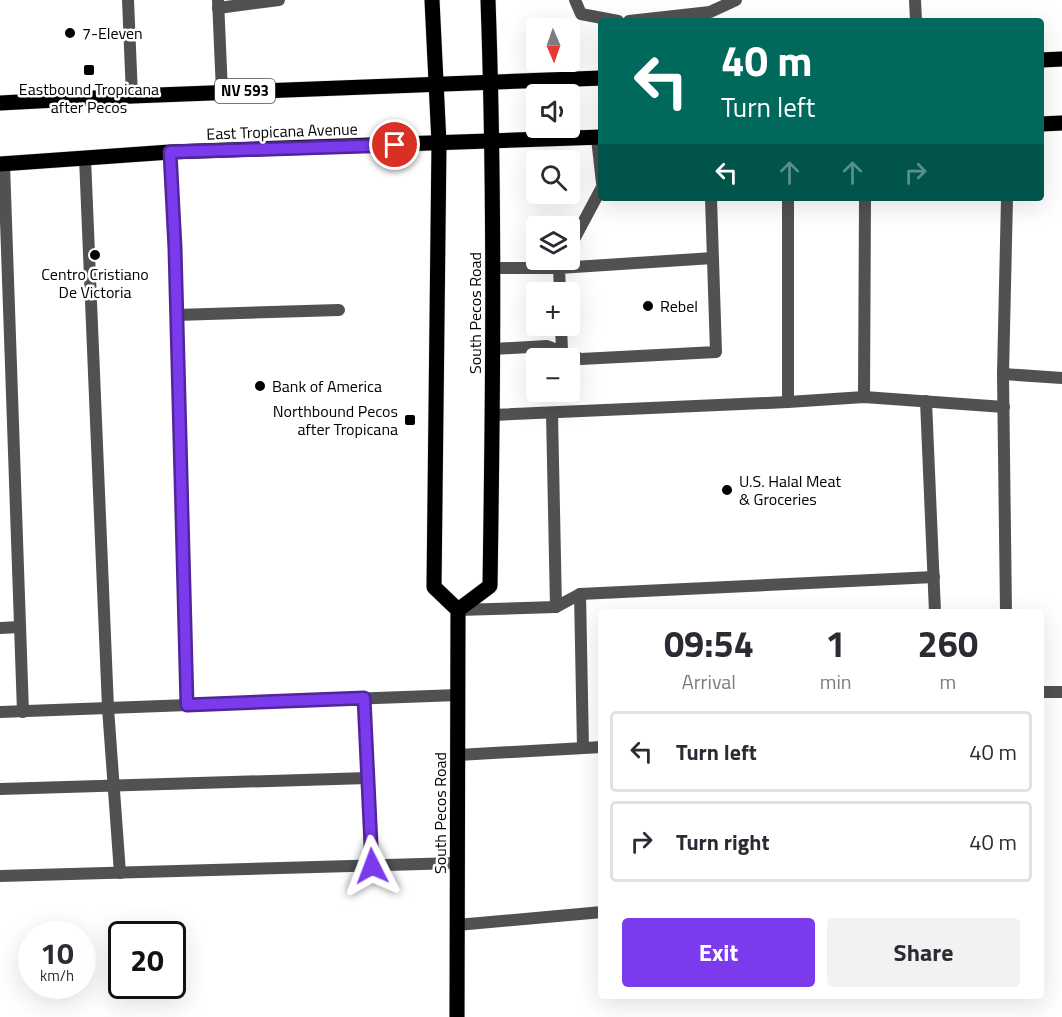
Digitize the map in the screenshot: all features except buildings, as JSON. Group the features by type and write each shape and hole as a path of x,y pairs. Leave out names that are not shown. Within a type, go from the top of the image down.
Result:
{"main road":[{"path":"432,0 439,143 434,587 458,609"},
{"name":"South Pecos Road","path":"457,1017 458,609 490,586 493,349 492,141 488,0"},
{"path":"1044,60 1062,59"},
{"name":"NV 593","path":"0,103 598,78"},
{"path":"1044,124 1062,123"},
{"name":"East Tropicana Avenue","path":"2,164 170,152 598,137"}],"lane":[{"path":"128,0 132,96"},
{"path":"222,92 218,4 279,0"},
{"path":"575,0 581,14 602,18"},
{"path":"656,18 710,12 736,0"},
{"path":"915,0 916,18"},
{"path":"170,152 187,705"},
{"path":"84,158 108,708 120,873"},
{"path":"2,164 23,712"},
{"path":"580,231 598,201"},
{"path":"580,359 716,352 711,201"},
{"path":"788,201 788,402"},
{"path":"864,397 865,201"},
{"path":"1006,609 1004,374 1007,201"},
{"path":"580,263 713,258"},
{"path":"492,268 526,266"},
{"path":"176,315 339,310"},
{"path":"493,349 547,346 553,348"},
{"path":"1004,374 1062,378"},
{"path":"493,415 864,397 1004,407"},
{"path":"926,401 935,609"},
{"path":"552,412 556,607"},
{"path":"458,609 556,607 580,594 934,577"},
{"path":"580,594 583,748"},
{"path":"0,628 20,627"},
{"path":"1044,692 1062,692"},
{"path":"0,712 458,695"},
{"path":"364,698 372,866"},
{"path":"458,755 598,747"},
{"path":"0,789 368,778"},
{"path":"0,876 457,863"},
{"path":"457,925 598,912"}],"place":[{"name":"7-Eleven","path":"70,33"},
{"name":"Eastbound Tropicana after Pecos","path":"89,70"},
{"name":"Centro Cristiano De Victoria","path":"95,255"},
{"name":"Rebel","path":"648,306"},
{"name":"Bank of America","path":"260,386"},
{"name":"Northbound Pecos after Tropicana","path":"410,420"},
{"name":"U.S. Halal Meat & Groceries","path":"727,490"}],"route":[{"path":"372,866 364,698 187,705 175,248 170,152 395,145"}]}
